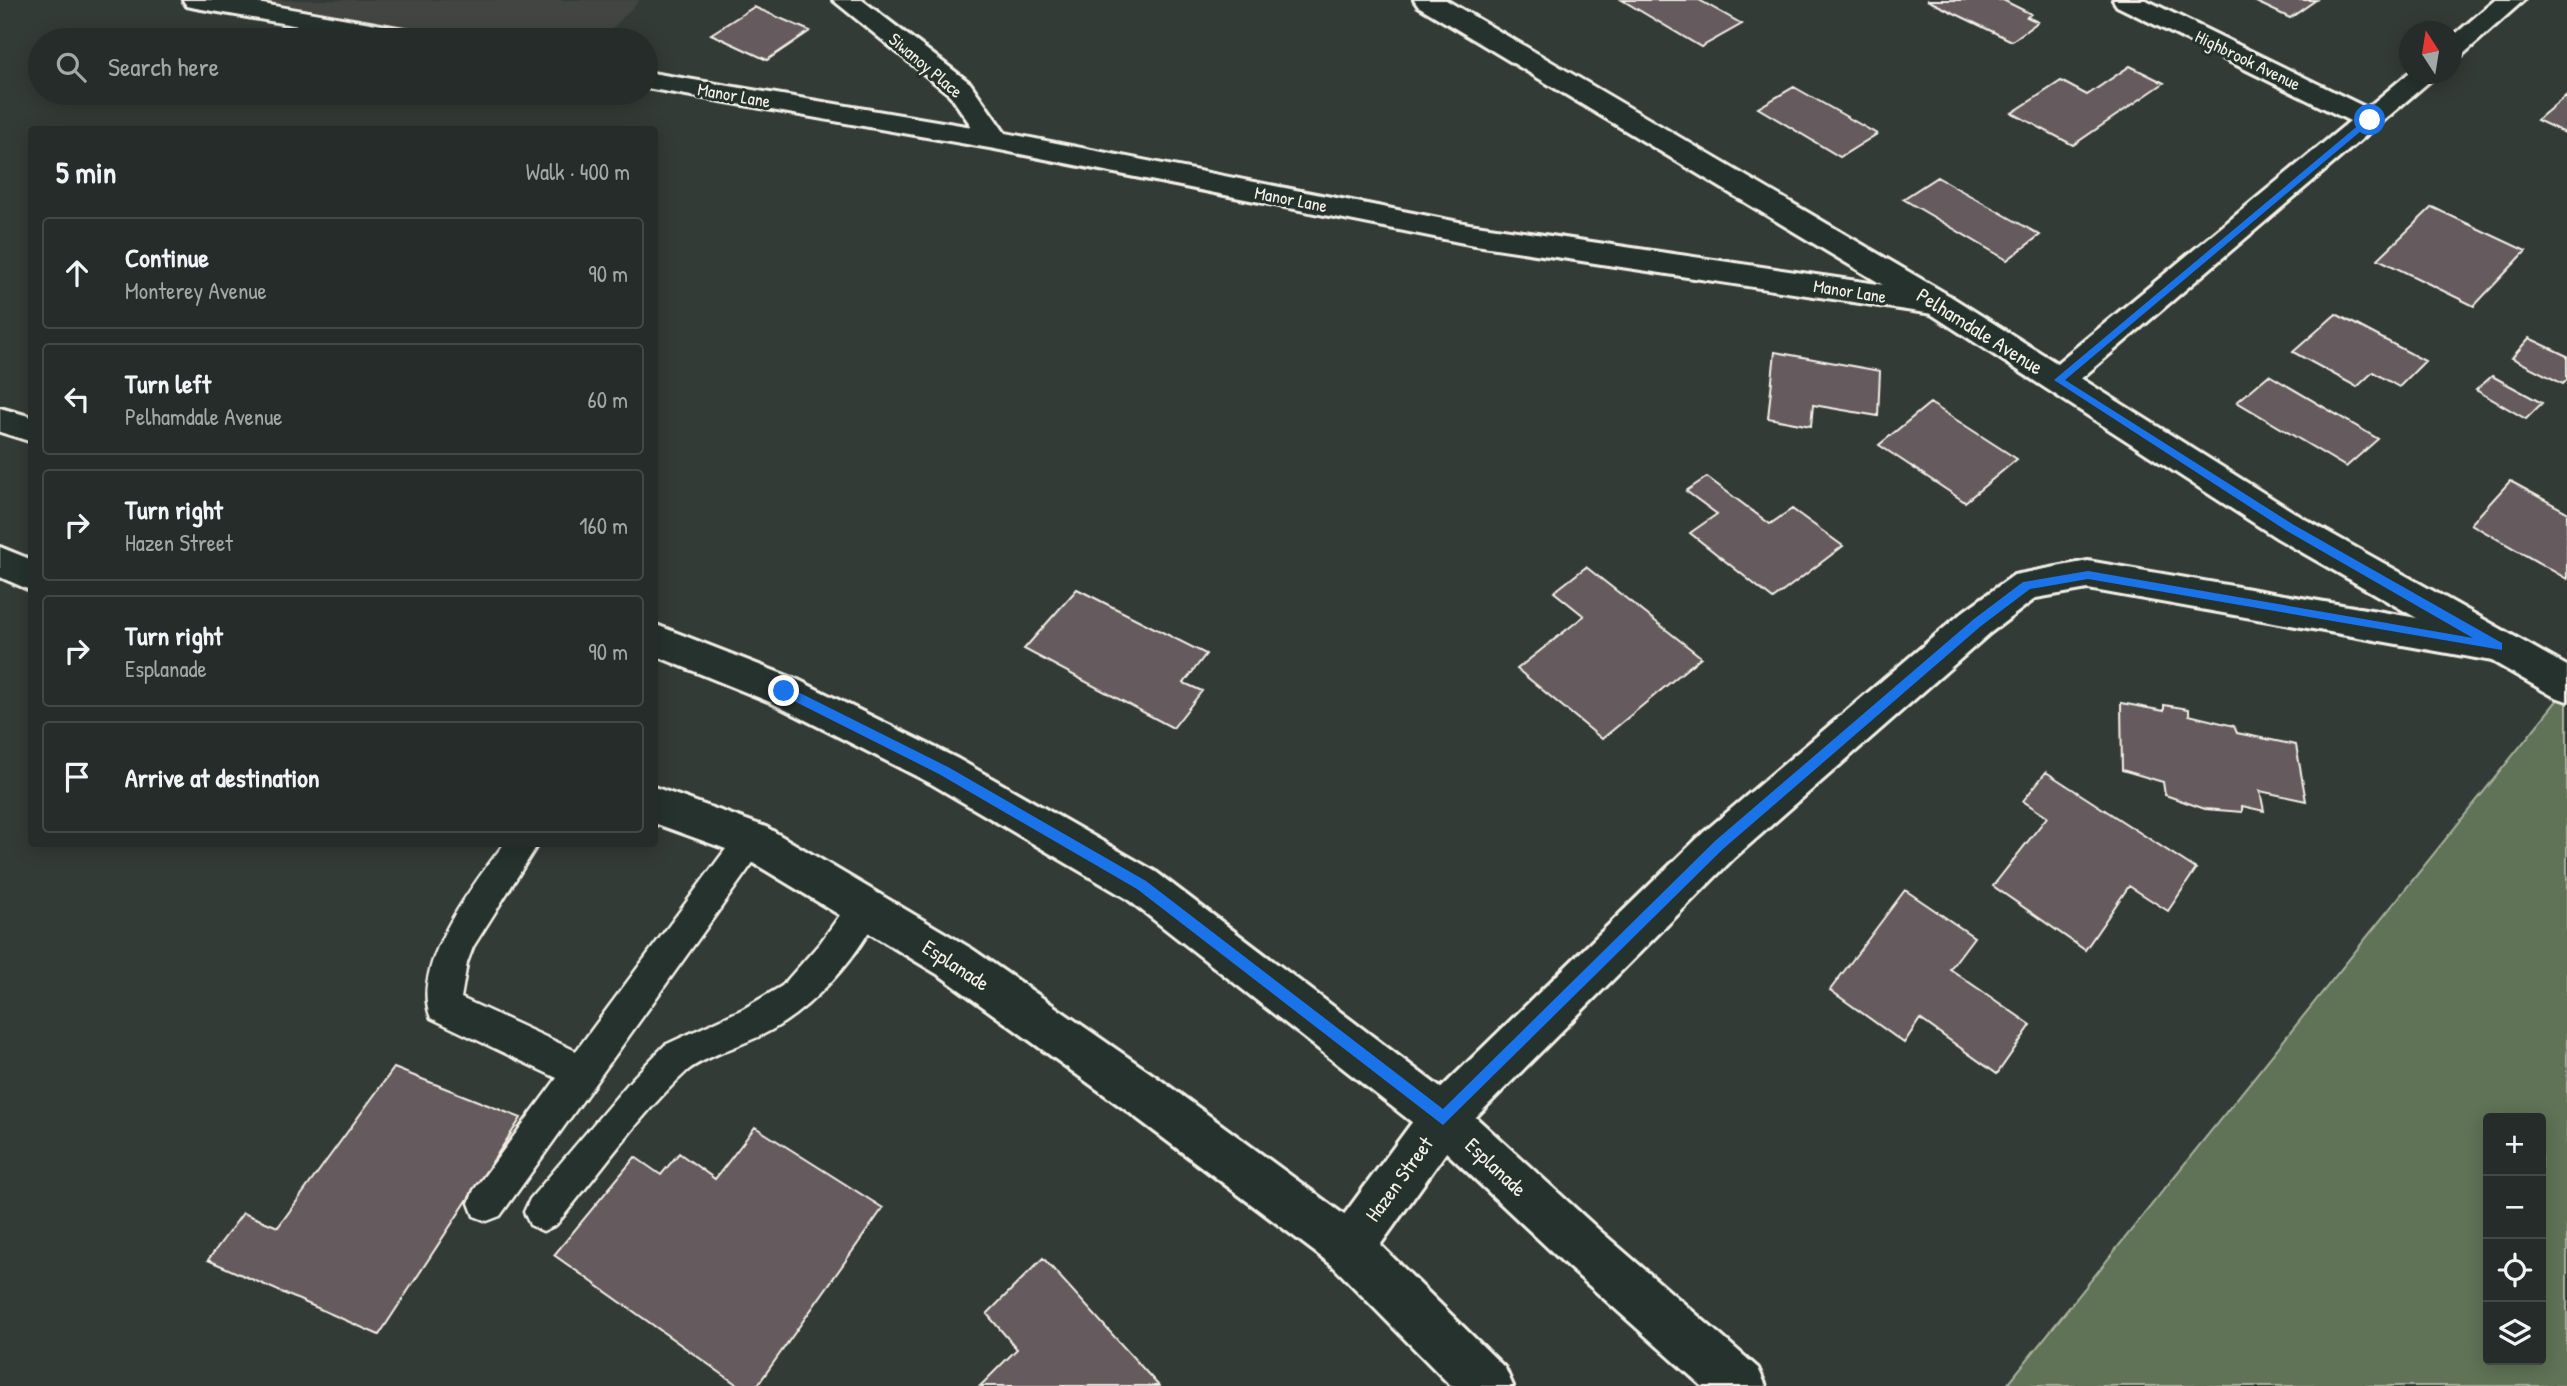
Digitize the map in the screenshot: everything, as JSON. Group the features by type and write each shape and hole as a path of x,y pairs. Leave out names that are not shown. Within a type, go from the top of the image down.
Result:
{"street":[{"path":"196,0 354,28"},
{"name":"Siwanoy Place","path":"846,0 960,89 995,140"},
{"name":"Pelhamdale Avenue","path":"1427,0 1938,304 2290,528 2567,685"},
{"name":"Highbrook Avenue","path":"2126,0 2370,120"},
{"path":"2462,42 2511,0"},
{"name":"Manor Lane","path":"658,82 995,140 1469,234 1938,304"},
{"path":"2059,380 2412,84"},
{"path":"0,420 28,429"},
{"path":"0,561 28,575"},
{"name":"Hazen Street","path":"1349,1248 1443,1118 1719,845 1978,622 2027,585 2088,575 2498,647"},
{"name":"Esplanade","path":"658,641 784,691 919,758 1141,885 1443,1118 1582,1248 1740,1386"},
{"name":"Esplanade","path":"658,806 751,840 957,963 1146,1097 1349,1248 1487,1386"}],"lane":[{"path":"487,1203 751,840"},
{"path":"520,847 494,882 451,956 443,988 443,1007 583,1072"},
{"path":"543,1212 643,1092 677,1057 755,1021 794,997 832,954 865,908"}],"shaded area":[{"path":"257,0 640,0 613,28 407,28"}],"green space":[{"path":"2559,698 2567,702 2567,1386 2006,1386"}],"building":[{"path":"1622,0 1699,0 1742,24 1701,47"},
{"path":"1927,0 2003,0 2031,14 2027,17 2038,22 2012,41"},
{"path":"2252,0 2316,0 2290,18"},
{"path":"754,7 810,31 767,60 711,34"},
{"path":"2130,66 2164,83 2073,145 2012,113 2061,81 2087,95"},
{"path":"1794,87 1877,134 1840,157 1758,108"},
{"path":"2567,95 2567,134 2537,120"},
{"path":"1937,177 2040,235 2007,260 1903,199"},
{"path":"2432,207 2526,251 2474,306 2378,259"},
{"path":"2336,314 2425,361 2399,387 2373,372 2357,387 2293,352"},
{"path":"2529,338 2567,356 2567,380 2563,384 2512,358"},
{"path":"1775,352 1880,371 1878,416 1813,405 1811,426 1768,418"},
{"path":"2269,375 2378,439 2346,467 2237,402"},
{"path":"2492,376 2542,403 2526,419 2476,390"},
{"path":"1930,403 2017,459 1965,502 1879,445"},
{"path":"1707,477 1770,524 1792,509 1843,546 1773,599 1690,533 1717,514 1686,491"},
{"path":"2510,481 2567,512 2567,579 2471,524"},
{"path":"1586,567 1701,657 1602,739 1517,669 1584,616 1554,592"},
{"path":"1077,589 1206,654 1184,683 1202,691 1173,728 1024,649"},
{"path":"2121,703 2164,711 2164,705 2189,709 2189,715 2234,726 2237,733 2296,745 2306,801 2260,791 2264,811 2242,806 2242,812 2205,809 2165,795 2163,782 2122,770"},
{"path":"2046,772 2196,869 2168,911 2129,886 2085,950 1993,886 2047,817 2023,801"},
{"path":"1905,890 1974,937 1950,969 2031,1025 1997,1074 1920,1019 1904,1043 1830,990"},
{"path":"394,1068 521,1118 379,1335 208,1260 243,1213 278,1227"},
{"path":"755,1127 883,1208 757,1386 739,1386 554,1255 635,1157 661,1175 679,1153 715,1179"},
{"path":"1043,1258 1159,1386 980,1386 1017,1349 987,1314"}],"route":[{"path":"784,691 944,771 1141,885 1443,1118 1719,845 1978,622 2027,585 2088,575 2498,647 2290,528 2059,380 2370,120"}]}
